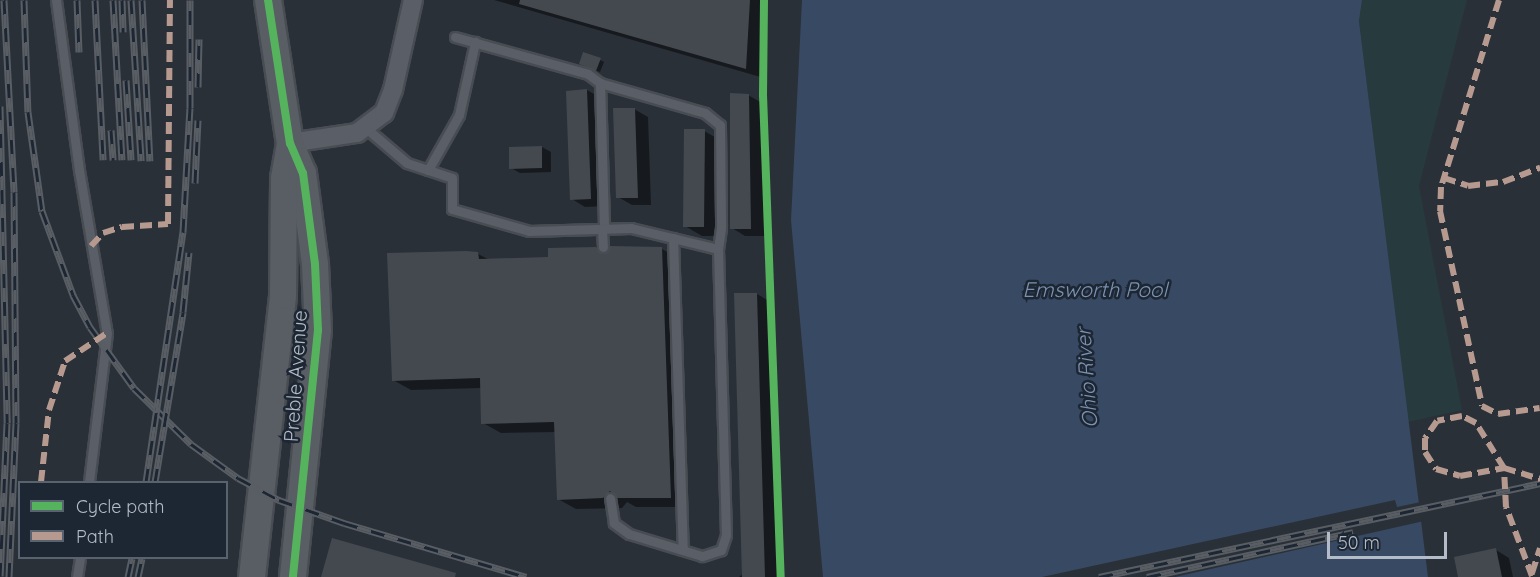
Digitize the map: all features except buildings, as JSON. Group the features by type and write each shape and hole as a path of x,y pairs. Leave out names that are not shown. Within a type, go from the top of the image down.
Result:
{"street":[{"path":"268,0 290,143 367,129 389,103 412,0"},
{"name":"Preble Avenue","path":"252,577 283,296 284,178 290,143"},
{"name":"Preble Avenue","path":"290,143 303,173 315,264 318,330 293,577"},
{"path":"263,473 304,477"}],"lane":[{"path":"56,0 79,170 107,333 89,481"},
{"path":"455,37 588,74 600,83 705,113 717,120 726,535 716,555 702,556 623,532 612,517 610,498"},
{"path":"428,170 459,116 475,42"},
{"path":"600,83 603,247"},
{"path":"367,129 406,163 452,178 452,209 529,231 631,228 718,249"},
{"path":"673,238 683,550"},
{"path":"77,577 80,559"}],"green space":[{"path":"1362,0 1467,0 1419,186 1462,410 1408,422 1359,21"}],"water":[{"name":"Emsworth Pool","path":"802,0 1362,0 1359,21 1428,577 823,577 791,220"}],"pier":[{"path":"1395,500 1397,507 1421,502 1424,521 1175,577 1042,577"}],"railway":[{"path":"4,0 14,192 16,423 9,577"},
{"path":"24,0 28,112 42,211 73,295 90,327 134,388 191,444 238,478 279,500 344,523 526,577"},
{"path":"77,0 79,52"},
{"path":"95,0 103,160"},
{"path":"113,0 122,160"},
{"path":"122,0 123,32"},
{"path":"131,0 141,161"},
{"path":"142,0 150,161"},
{"path":"146,481 183,232 190,108 190,0"},
{"path":"198,87 199,39"},
{"path":"126,80 131,160"},
{"path":"0,106 7,423 0,576"},
{"path":"195,183 198,120"},
{"path":"111,130 113,160"},
{"path":"155,481 183,312 189,252"},
{"path":"1099,577 1540,483"},
{"path":"1147,577 1353,532"},
{"path":"128,577 132,559"},
{"path":"138,577 142,559"}],"marked path":[{"path":"91,246 103,233 122,227 168,224 170,0"},
{"path":"1499,0 1441,187 1440,211 1482,406 1498,414 1540,408"},
{"path":"1444,178 1468,186 1503,182 1540,168"},
{"path":"41,481 49,410 65,361 107,333"},
{"path":"1532,576 1506,507 1504,468 1476,423 1462,416 1437,421 1425,438 1425,452 1436,469 1460,476 1504,468 1540,479"},
{"path":"1532,573 1540,548"}],"cycle path":[{"path":"268,0 290,143 303,173 315,264 318,330 293,577"},
{"path":"764,0 763,95 781,577"}],"water label":[{"name":"Ohio River","path":"1086,378"}]}
